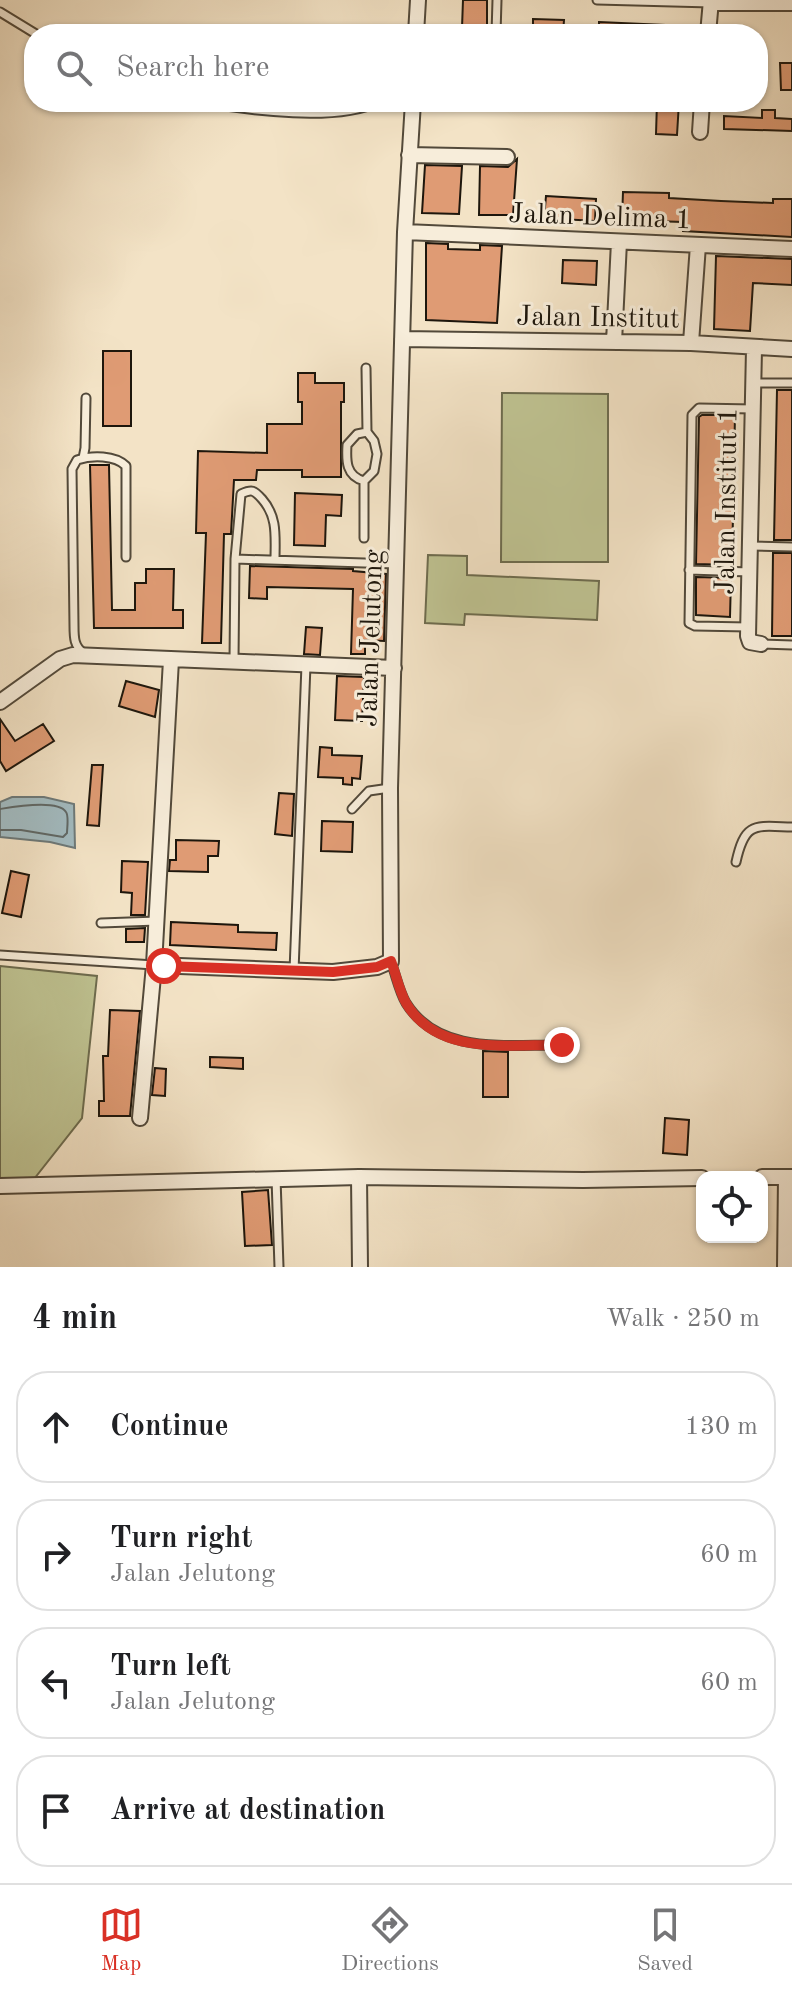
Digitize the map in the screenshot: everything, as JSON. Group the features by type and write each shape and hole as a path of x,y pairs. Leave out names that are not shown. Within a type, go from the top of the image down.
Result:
{"street":[{"path":"417,24 418,0"},
{"path":"709,24 711,1 792,3"},
{"name":"Jalan Jelutong","path":"391,961 390,788 405,232 412,112"},
{"path":"700,132 701,112"},
{"path":"409,155 507,157"},
{"name":"Jalan Delima 1","path":"405,232 792,249"},
{"path":"614,342 611,307 619,242"},
{"path":"691,343 698,245"},
{"name":"Jalan Institut","path":"402,339 691,343 792,349"},
{"name":"Jalan Institut 1","path":"754,349 748,627 750,642 761,644"},
{"path":"0,702 60,659 86,654 394,668"},
{"path":"140,1118 157,921 171,660"},
{"path":"154,965 333,972 362,970 391,961"},
{"path":"359,1177 360,1267"},
{"path":"0,1186 359,1177 696,1178"},
{"path":"768,1177 789,1177 785,1267"}],"lane":[{"path":"496,24 497,0"},
{"path":"597,0 711,1"},
{"path":"0,12 24,27"},
{"path":"295,112 340,112"},
{"path":"364,538 364,481 374,471 377,454 374,441 367,432 366,368"},
{"path":"754,383 792,383"},
{"path":"83,458 86,398"},
{"path":"748,627 692,625 688,619 689,570 693,412 699,408 753,409"},
{"path":"364,481 349,469 347,445 357,434 367,432"},
{"path":"377,454 401,455"},
{"path":"86,654 78,649 74,640 72,469 77,460 113,458 124,462 126,557"},
{"path":"234,660 235,559 241,494 252,490 271,509 274,515 275,560"},
{"path":"750,546 792,547"},
{"path":"235,559 396,564"},
{"path":"689,570 750,572"},
{"path":"761,644 792,645"},
{"path":"294,971 307,663"},
{"path":"352,809 369,791 390,788"},
{"path":"736,862 744,834 750,829 792,827"},
{"path":"101,923 157,921"},
{"path":"0,955 154,965"},
{"name":"Jalan Jelutong","path":"391,961 407,1005 417,1017 452,1041 562,1045"},
{"path":"276,1178 279,1267"}],"green space":[{"path":"502,393 608,394 608,562 501,562"},
{"path":"428,555 467,556 467,575 599,581 597,620 465,614 464,625 425,623"},
{"path":"0,966 97,976 82,1118 34,1179 0,1178"}],"water":[{"path":"12,797 44,797 74,804 75,848 0,837 0,802"}],"building":[{"path":"463,0 487,0 487,24 462,24"},
{"path":"533,19 564,20 564,24 533,24"},
{"path":"599,22 643,24 599,24"},
{"path":"780,63 792,63 792,90 781,90"},
{"path":"775,110 775,118 792,119 792,131 724,129 724,116 762,118 762,112"},
{"path":"657,112 678,112 677,135 656,134"},
{"path":"517,159 513,215 479,215 480,166 508,167"},
{"path":"425,165 462,166 459,214 422,213"},
{"path":"623,192 669,193 669,198 721,201 773,203 773,199 792,199 792,237 683,231 683,222 622,220"},
{"path":"546,196 596,199 595,221 544,218"},
{"path":"426,243 448,244 448,249 480,250 480,245 502,246 497,323 426,320"},
{"path":"716,256 792,259 792,285 753,283 750,331 714,329"},
{"path":"563,260 597,261 596,285 562,283"},
{"path":"103,351 131,351 131,426 103,426"},
{"path":"298,373 315,373 315,383 344,383 341,477 302,477 302,470 257,470 256,480 234,480 231,534 224,534 221,643 202,643 206,533 196,533 198,451 267,453 267,424 302,424"},
{"path":"777,390 792,390 792,540 774,540"},
{"path":"735,415 732,565 696,564 699,417"},
{"path":"90,465 109,465 112,610 135,610 135,583 146,583 146,569 174,569 173,610 183,610 183,628 94,628"},
{"path":"295,493 342,495 341,516 326,515 325,546 294,545"},
{"path":"773,553 792,553 792,636 772,636"},
{"path":"250,566 353,569 386,574 384,641 365,640 365,654 351,654 353,589 267,587 267,599 249,598"},
{"path":"696,577 731,578 730,617 696,615"},
{"path":"306,627 322,628 320,655 304,654"},
{"path":"337,676 364,677 362,721 335,720"},
{"path":"126,681 159,690 155,717 119,706"},
{"path":"0,719 15,741 43,724 54,741 6,771 0,761"},
{"path":"320,747 332,748 332,755 362,756 360,779 352,778 352,785 343,784 343,778 318,777"},
{"path":"92,765 103,765 99,826 87,825"},
{"path":"279,793 294,794 292,836 275,834"},
{"path":"322,821 353,822 352,852 321,851"},
{"path":"176,840 219,841 218,856 208,856 208,872 169,871 170,860 176,860"},
{"path":"122,861 148,862 145,915 131,915 132,893 121,892"},
{"path":"11,871 29,875 21,917 2,913"},
{"path":"171,922 238,925 238,932 277,933 276,950 170,945"},
{"path":"145,928 144,942 126,942 126,929"},
{"path":"110,1010 140,1011 130,1116 99,1116 99,1101 104,1101 103,1056 108,1056"},
{"path":"483,1051 508,1052 508,1097 483,1097"},
{"path":"210,1057 243,1058 243,1069 210,1067"},
{"path":"155,1068 166,1069 165,1096 152,1095"},
{"path":"665,1118 689,1120 687,1155 663,1153"},
{"path":"268,1190 272,1245 245,1246 242,1192"}],"route":[{"path":"164,966 333,972 362,970 391,961 407,1005 417,1017 452,1041 562,1045"}]}
